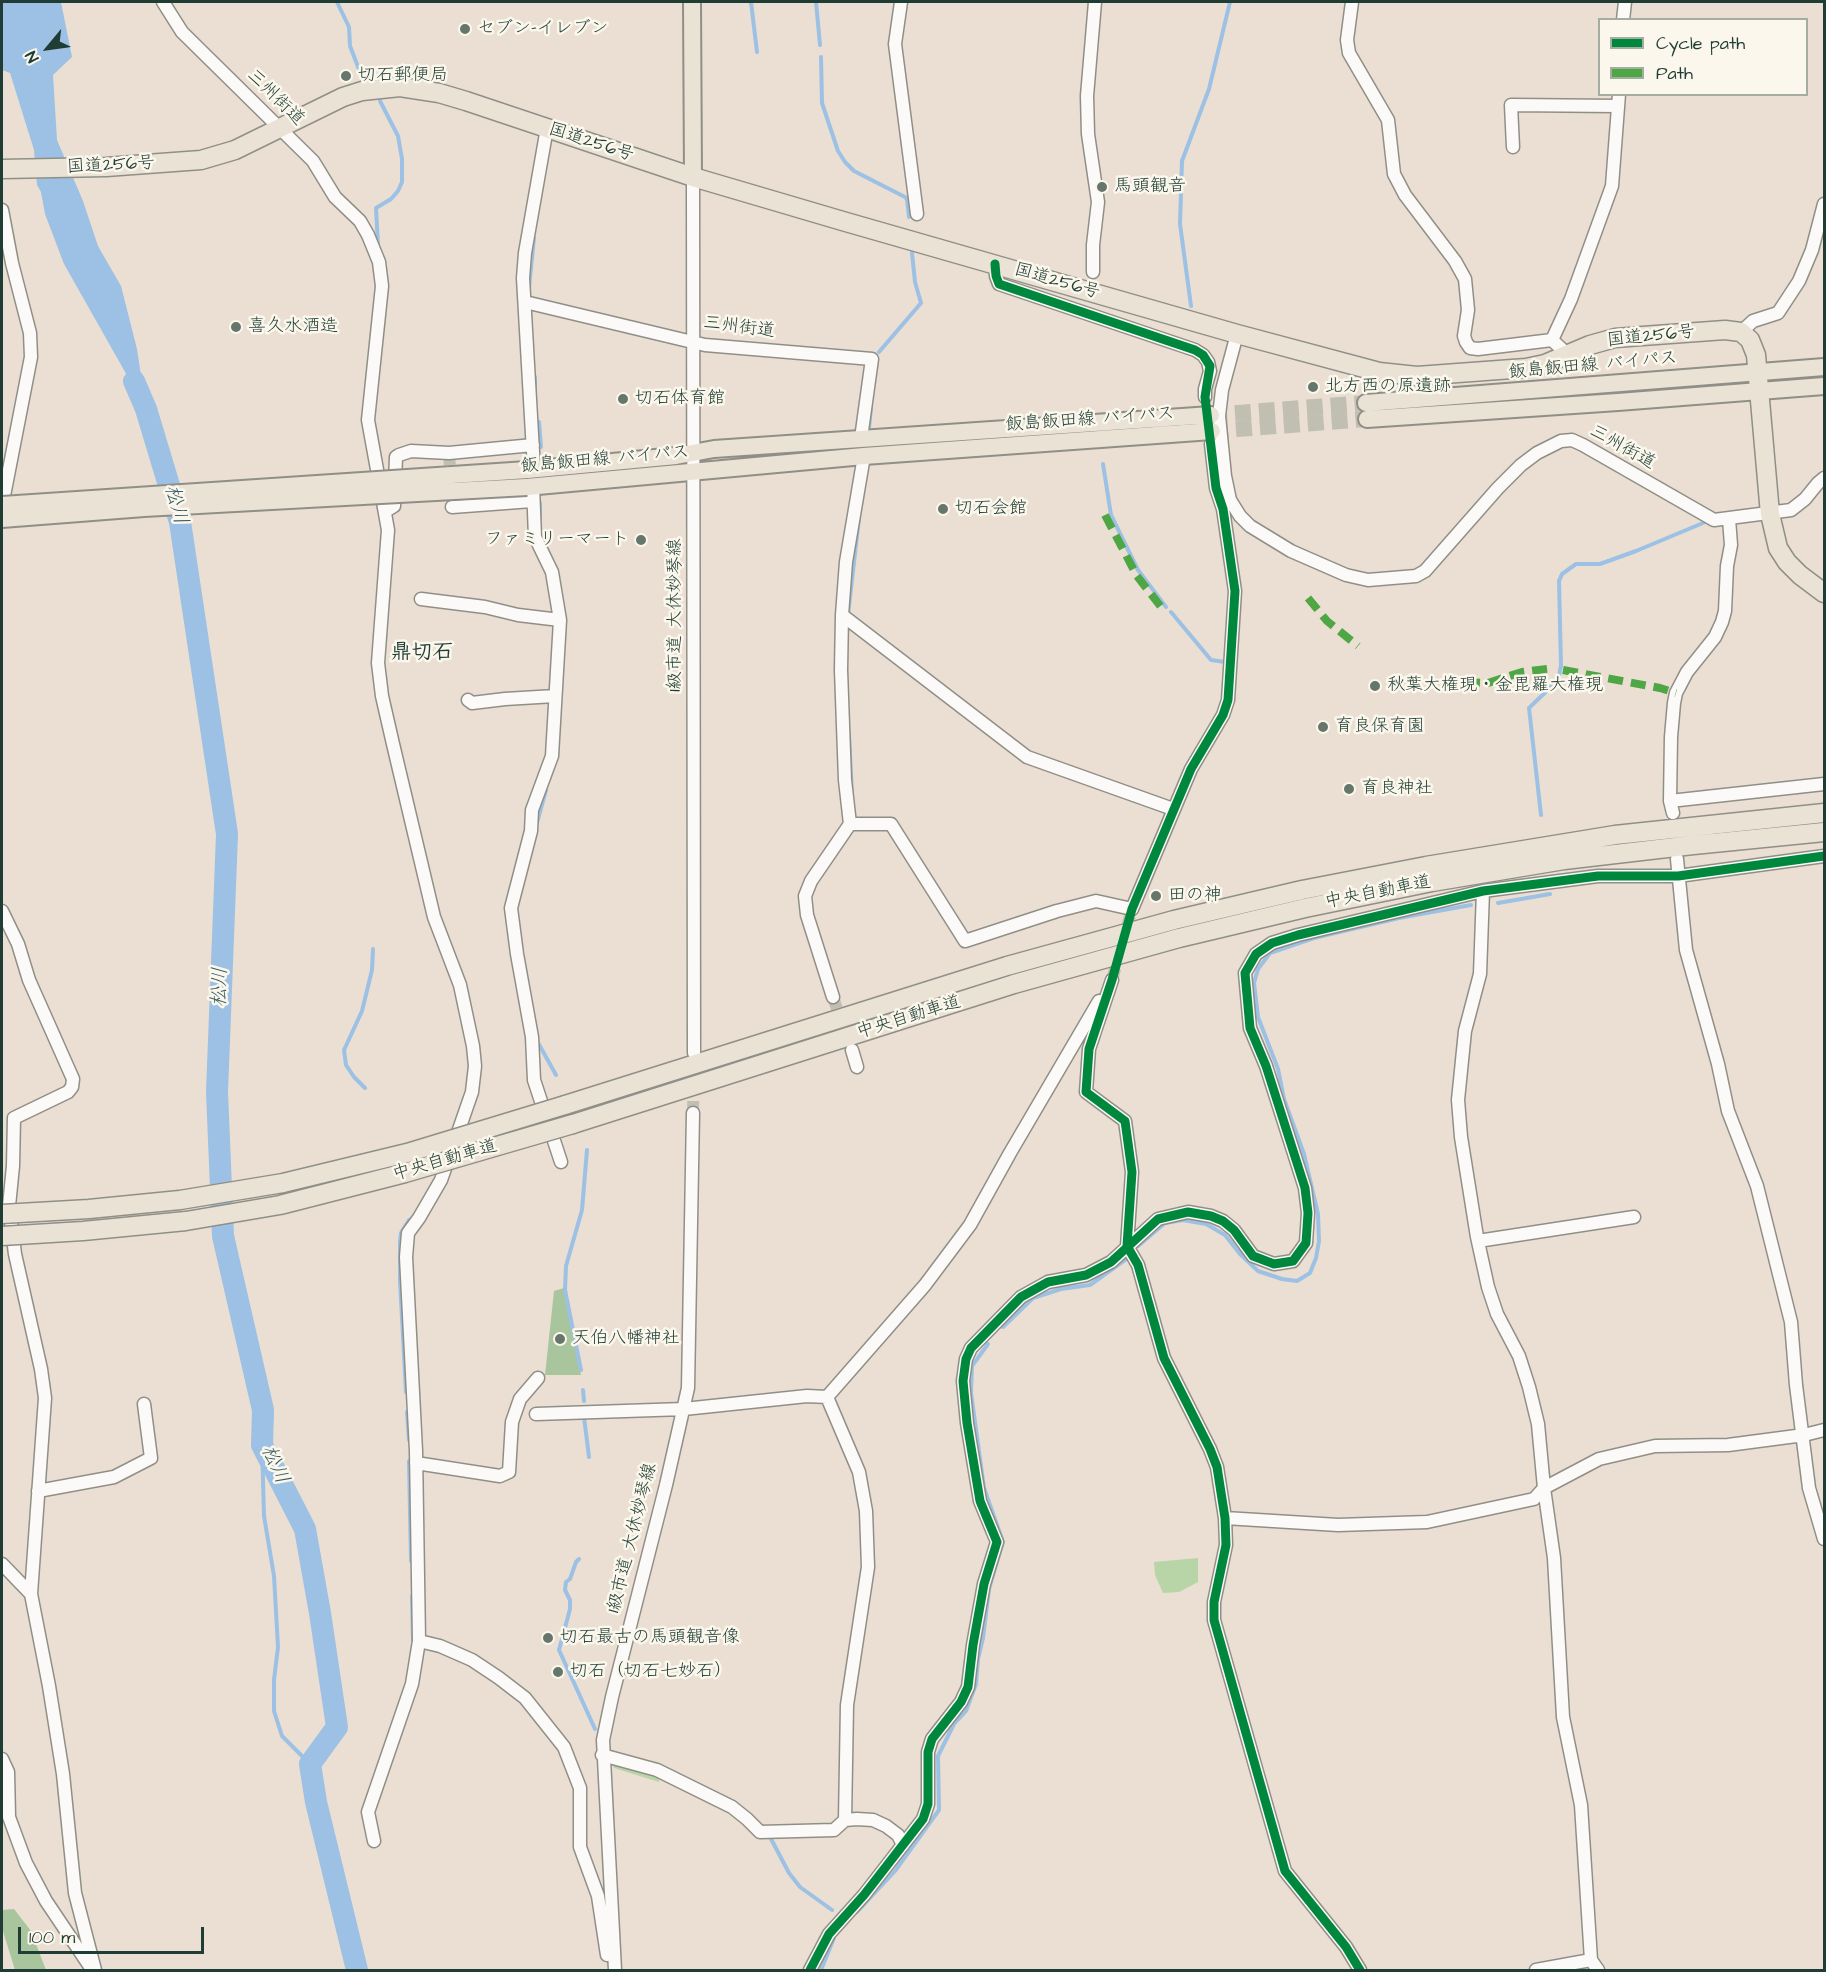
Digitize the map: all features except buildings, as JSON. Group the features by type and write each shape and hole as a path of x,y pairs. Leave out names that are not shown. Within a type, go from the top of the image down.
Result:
{"highway":[{"name":"国道256号","path":"6,170 106,167 216,157 236,150 343,97 362,91 400,87 439,93 693,177 1238,334 1379,372 1417,376 1526,368 1545,364 1590,345 1615,338 1725,330 1741,332"},
{"path":"1741,332 1754,347 1770,514 1778,548 1800,576 1824,593"},
{"name":"中央自動車道","path":"2,1214 89,1209 180,1200 283,1183 407,1153 1007,966 1174,920 1302,890 1448,862 1603,837 1824,813"},
{"name":"中央自動車道","path":"2,1236 186,1221 280,1205 405,1173 573,1124 1014,984 1179,938 1305,908 1432,882 1564,860 1824,832"}],"main road":[{"path":"692,2 693,177"},
{"name":"飯島飯田線 バイパス","path":"1824,367 1366,411 1618,402 1824,386"},
{"name":"飯島飯田線 バイパス","path":"2,505 531,483 714,449 863,448 1211,430"},
{"name":"飯島飯田線 バイパス","path":"2,519 694,471 863,448"}],"street":[{"name":"三州街道","path":"163,2 182,32 313,161 335,197 360,221 368,234 379,262 382,286 368,420 386,511"},
{"path":"901,2 895,44 917,214"},
{"path":"1093,272 1093,244 1098,202 1088,134 1087,96 1095,2"},
{"path":"1352,2 1347,40 1348,53 1388,120 1394,174 1399,184 1426,225 1455,261 1465,279 1468,310 1464,336 1466,342 1470,348 1478,349 1552,340"},
{"path":"1623,18 1625,2"},
{"path":"1513,147 1511,105 1619,100 1612,186 1571,299 1552,340"},
{"path":"547,128 525,254 523,278 533,445 531,483 535,537 552,572 560,620 552,756 532,810 531,831 511,908 532,1037 534,1080 561,1162"},
{"name":"1級市道 大休妙琴線","path":"693,177 694,1053"},
{"path":"1741,332 1753,321 1778,313 1799,281 1812,250 1824,204"},
{"path":"2,210 12,263 30,333 31,357 4,485 2,505"},
{"path":"995,264 999,284 1195,350 1203,355 1210,371 1205,396"},
{"name":"三州街道","path":"525,302 705,345 872,359 862,431 863,448"},
{"name":"三州街道","path":"1238,334 1222,390 1219,416 1225,476 1230,500 1240,516 1250,526 1291,551 1346,575 1368,580 1416,576 1432,564 1521,465 1537,453 1561,441 1572,440 1583,445 1714,520 1791,510 1805,500 1824,478"},
{"path":"1552,340 1568,355"},
{"path":"850,824 891,824 965,941 1057,911 1096,901 1132,909 1191,769 1223,715 1228,700 1235,591 1223,509 1216,488 1211,430"},
{"path":"374,1841 368,1812 412,1684 419,1641 416,1463 406,1257 408,1233 441,1180 472,1092 475,1066 465,1004 434,917 382,696 378,663 388,530 386,511 394,506 396,457 399,455 411,451 449,453 533,445"},
{"path":"833,997 807,915 804,896 811,881 850,824 845,780 841,670 842,615 846,562 863,448"},
{"path":"452,507 531,483"},
{"path":"1729,519 1731,545 1722,622 1714,637 1687,672 1676,693 1671,737 1671,807 1824,784"},
{"path":"421,599 560,620"},
{"path":"842,615 1027,757 1173,809"},
{"path":"468,700 472,703 555,696"},
{"path":"810,1971 829,1934 864,1895 922,1819 928,1804 928,1752 932,1739 961,1702 968,1687 972,1645 984,1584 997,1542 980,1501 967,1423 963,1381 966,1359 971,1348 1021,1297 1048,1282 1086,1275 1111,1262 1158,1219 1188,1212 1211,1216 1223,1221 1234,1230 1253,1256 1264,1262 1284,1264 1293,1261 1306,1243 1308,1213 1305,1188 1266,1066 1250,1028 1245,972 1256,954 1272,943 1483,891 1598,876 1678,876 1824,856"},
{"path":"1677,859 1689,960 1718,1064 1728,1111 1757,1186 1788,1311 1809,1488 1824,1539"},
{"path":"1483,891 1480,974 1465,1031 1458,1100 1461,1137 1488,1287 1494,1305 1519,1356 1538,1424 1554,1558 1563,1717 1581,1805 1594,1965 1536,1971"},
{"path":"2,911 18,944 29,980 73,1079 72,1087 68,1092 14,1118 9,1206 15,1254 41,1369 45,1398 31,1594 63,1774 75,1893 94,1971"},
{"path":"827,1397 925,1285 970,1225 1112,980 1089,1049 1086,1092 1125,1121 1132,1172 1127,1246 1138,1265 1164,1358 1217,1467 1225,1518 1226,1545 1214,1602 1214,1620 1285,1871 1347,1947 1360,1971"},
{"path":"852,1050 857,1067"},
{"name":"1級市道 大休妙琴線","path":"613,1971 603,1740 688,1388 693,1113"},
{"path":"1478,1241 1634,1217"},
{"path":"416,1463 500,1476 508,1472 512,1422 520,1399 538,1378"},
{"path":"536,1414 684,1410 807,1396 827,1397"},
{"path":"827,1397 859,1472 866,1511 868,1555 847,1705 845,1820"},
{"path":"38,1491 114,1477 151,1458 144,1404"},
{"path":"1225,1518 1338,1525 1427,1522 1534,1499 1544,1488 1599,1460 1655,1446 1728,1444 1804,1435 1824,1430"},
{"path":"2,1564 31,1594"},
{"path":"419,1641 440,1646 472,1660 500,1678 525,1698 564,1747 580,1788 580,1847 598,1896 608,1963 613,1971"},
{"path":"602,1755 657,1770 732,1807 760,1832 834,1830 845,1820 873,1820 898,1835 903,1845"},
{"path":"2,1759 8,1772 9,1817 26,1863 51,1909 94,1971"}],"green space":[{"path":"564,1288 581,1375 545,1375 554,1291"},
{"path":"1198,1558 1198,1582 1179,1592 1163,1593 1155,1575 1154,1562"},
{"path":"612,1761 659,1775 659,1782 614,1768"},
{"path":"14,1909 31,1931 46,1970 15,1970 2,1928 2,1910"}],"water":[{"path":"2,2 61,2 72,57 53,75 57,140 83,201 98,246 121,286 137,349 146,409 64,264 45,214 41,192 37,185 34,150 10,73 2,70"}],"waterway":[{"path":"337,2 349,27 350,46 360,72"},
{"path":"751,2 757,52"},
{"path":"816,2 820,45"},
{"path":"1191,306 1180,224 1182,161 1209,89 1230,2"},
{"path":"821,57 822,103 838,151 854,171 905,197 909,217"},
{"path":"378,245 376,208 391,199 402,182 402,159 398,136 380,101"},
{"path":"529,288 534,238"},
{"path":"879,352 921,303 915,282 912,253"},
{"path":"535,377 535,389"},
{"name":"松川","path":"134,381 146,409 180,522 227,834 217,1092 223,1236 263,1410 262,1445 305,1529 337,1727 310,1764 316,1802 357,1970"},
{"path":"869,428 871,408"},
{"path":"539,422 541,447"},
{"path":"1103,464 1111,515 1138,570 1166,607"},
{"path":"540,503 540,523"},
{"path":"848,615 859,518"},
{"path":"1541,815 1529,708 1558,680 1561,666 1559,581 1562,574 1576,564 1600,564 1703,523"},
{"path":"1171,612 1211,660 1225,662"},
{"path":"849,734 852,795"},
{"path":"537,823 546,790"},
{"path":"1498,903 1550,894"},
{"path":"1138,1246 1165,1223 1183,1220 1206,1224 1225,1235 1258,1271 1297,1281 1310,1273 1319,1241 1318,1214 1304,1154 1284,1099 1278,1069 1258,1017 1254,983 1258,969 1270,953 1314,938 1399,918 1471,905"},
{"path":"365,1088 346,1065 344,1050 362,1011 372,970 373,949"},
{"path":"536,1039 556,1075"},
{"path":"581,1370 565,1290 566,1266 582,1210 587,1150"},
{"path":"406,1392 400,1241 401,1233 409,1220"},
{"path":"1003,1327 1033,1298 1061,1289 1090,1285 1125,1260"},
{"path":"857,1912 895,1871 939,1810 938,1756 954,1724 966,1711 976,1684 989,1589 1003,1542 984,1488 971,1393 972,1366 988,1344"},
{"path":"583,1390 584,1401"},
{"path":"407,1412 409,1440"},
{"path":"584,1417 589,1457"},
{"path":"262,1445 264,1516 274,1576 278,1647 274,1680 274,1711 282,1736 310,1764"},
{"path":"409,1461 411,1561"},
{"path":"579,1559 570,1579 566,1582 565,1590 570,1600 570,1609 559,1650 595,1729"},
{"path":"412,1596 413,1640"},
{"path":"770,1837 789,1873 800,1887 832,1910"},
{"path":"821,1970 834,1938"}],"tunnel":[{"path":"1211,415 1366,403"},
{"path":"1212,431 1367,419"},
{"path":"449,453 451,482"},
{"path":"1112,980 1132,909"},
{"path":"833,997 849,1044"},
{"path":"693,1113 694,1057"}],"marked path":[{"path":"1105,515 1137,576 1165,612"},
{"path":"1308,598 1327,621 1358,646"},
{"path":"1465,682 1488,683 1522,672 1554,668"},
{"path":"1563,670 1676,693"}],"cycle path":[{"path":"995,264 999,284 1195,350 1203,355 1210,366 1205,397 1216,488 1223,509 1235,591 1228,700 1223,715 1191,769 1132,909 1089,1049 1086,1092 1125,1121 1132,1172 1127,1246 1138,1265 1164,1358 1217,1467 1225,1518 1226,1545 1214,1602 1214,1620 1285,1871 1346,1947 1360,1970"},
{"path":"810,1970 829,1934 864,1895 923,1819 928,1804 928,1752 932,1739 961,1702 968,1687 984,1584 997,1542 980,1501 967,1423 963,1381 966,1359 971,1348 1021,1297 1048,1282 1086,1275 1111,1262 1158,1219 1188,1212 1211,1216 1223,1221 1234,1230 1253,1256 1274,1264 1293,1261 1306,1243 1308,1213 1305,1188 1266,1066 1250,1028 1245,973 1256,954 1272,943 1298,935 1483,891 1598,876 1678,876 1824,856"}],"place":[{"name":"セブン-イレブン","path":"465,29"},
{"name":"切石郵便局","path":"346,76"},
{"name":"馬頭観音","path":"1102,187"},
{"name":"喜久水酒造","path":"236,327"},
{"name":"北方西の原遺跡","path":"1313,387"},
{"name":"切石体育館","path":"623,399"},
{"name":"切石会館","path":"943,509"},
{"name":"ファミリーマート","path":"641,540"},
{"name":"秋葉大権現・金毘羅大権現","path":"1375,686"},
{"name":"育良保育園","path":"1323,727"},
{"name":"育良神社","path":"1349,789"},
{"name":"田の神","path":"1156,896"},
{"name":"天伯八幡神社","path":"560,1339"},
{"name":"切石最古の馬頭観音像","path":"548,1638"},
{"name":"切石（切石七妙石）","path":"558,1672"}],"district":[{"name":"鼎切石","path":"422,654"}]}
